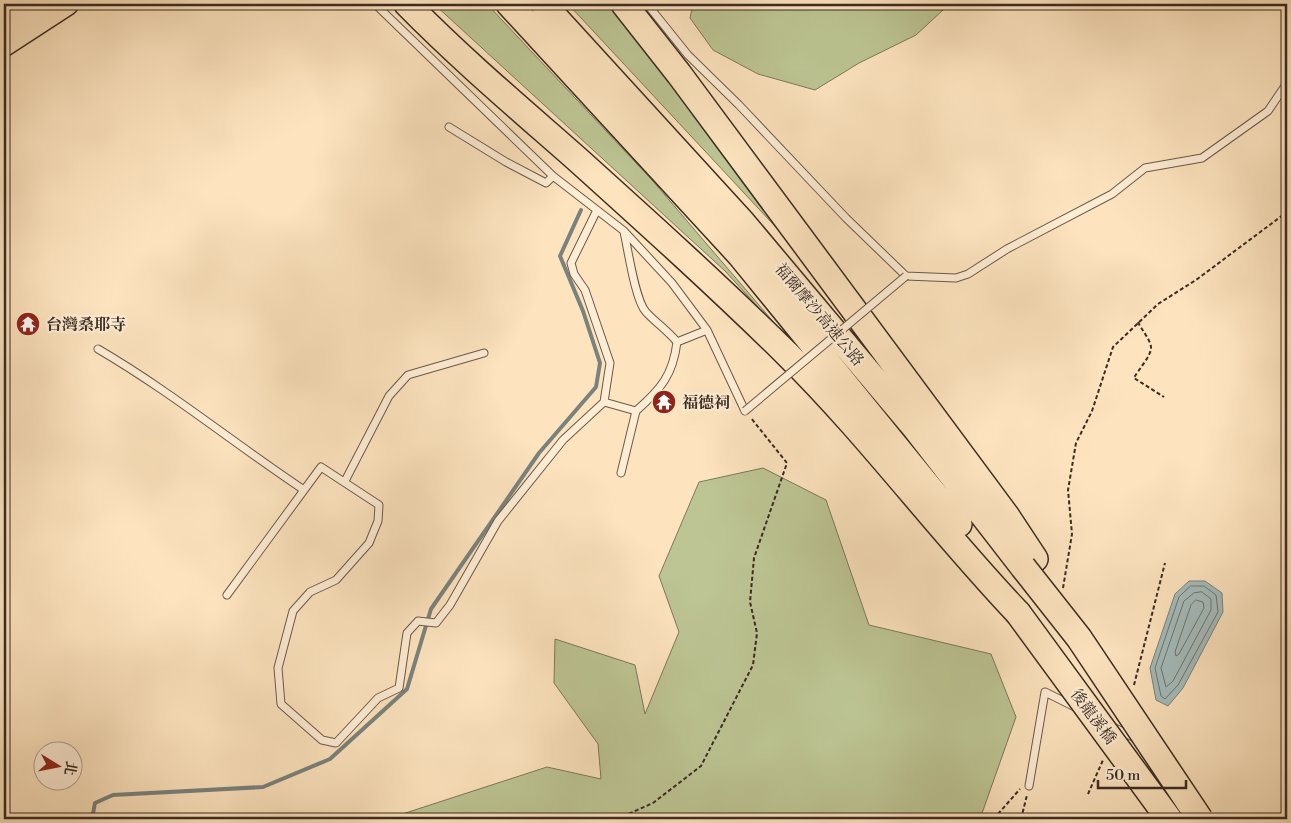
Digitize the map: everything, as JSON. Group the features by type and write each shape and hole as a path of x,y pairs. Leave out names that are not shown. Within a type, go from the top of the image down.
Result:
{"highway":[{"path":"407,4 442,40 654,228 788,355 845,415 971,564 1018,613"},
{"name":"福爾摩沙高速公路","path":"509,4 740,255 981,552 1018,613"},
{"path":"624,4 679,74 1006,515 1029,563"},
{"name":"福爾摩沙高速公路","path":"550,11 744,223 1029,563"},
{"name":"後龍溪橋","path":"1029,563 1062,598 1079,638 1200,819"},
{"name":"後龍溪橋","path":"1018,613 1171,817"}],"main road":[{"path":"4,25 39,4"},
{"path":"4,45 67,4"}],"lane":[{"path":"376,4 553,176 624,231 672,283 707,330 745,411 906,276"},
{"path":"647,4 688,55 739,105 846,218 906,276 956,278 968,274 1007,249 1112,194 1145,168 1202,158 1268,111 1287,84"},
{"path":"450,127 506,162 546,183 553,176"},
{"path":"597,210 571,263 574,274 585,290 610,363 604,402"},
{"path":"621,473 636,411 659,390 675,360 677,342 665,327 644,311 637,291 624,231"},
{"path":"677,342 707,330"},
{"path":"98,349 154,385 304,490"},
{"path":"345,481 389,396 408,375 484,352"},
{"path":"227,595 321,467 379,505 378,521 368,543 336,580 310,592 292,611 278,668 281,704 322,740 336,743 378,698 399,688 407,634 418,621 436,623 446,611 498,522 563,440 593,409 604,402 636,411"},
{"path":"1029,786 1045,692 1160,752 1172,788"}],"path":[{"path":"1062,593 1072,534 1068,490 1076,444 1092,411 1113,347 1158,304 1196,280 1287,212"},
{"path":"1138,322 1151,347 1149,356 1138,368 1134,378 1164,396"},
{"path":"617,819 653,803 701,766 753,665 757,633 750,602 754,558 786,463 771,441 745,411"},
{"path":"1133,687 1165,563"},
{"path":"1088,794 1105,755"},
{"path":"998,814 1017,790 1029,786"},
{"path":"1021,819 1029,786"}],"green space":[{"path":"434,4 487,4 652,180 800,353 725,271"},
{"path":"568,4 612,4 703,122 764,210 812,266"},
{"path":"693,4 960,4 943,10 916,35 859,63 815,90 758,74 713,50 690,18"},
{"path":"763,468 826,500 869,625 991,654 1016,717 980,819 387,819 547,767 601,779 598,744 554,683 555,639 635,665 645,714 679,632 659,576 699,482"}],"water":[{"path":"1189,581 1205,581 1222,593 1223,612 1183,688 1168,706 1156,700 1150,668 1175,594"}],"waterway":[{"path":"92,819 95,803 113,795 263,787 330,759 407,689 431,609 539,453 596,387 600,363 583,311 560,256 581,210"}],"place":[{"name":"台灣桑耶寺","path":"28,324"},
{"name":"福德祠","path":"664,402"}]}
